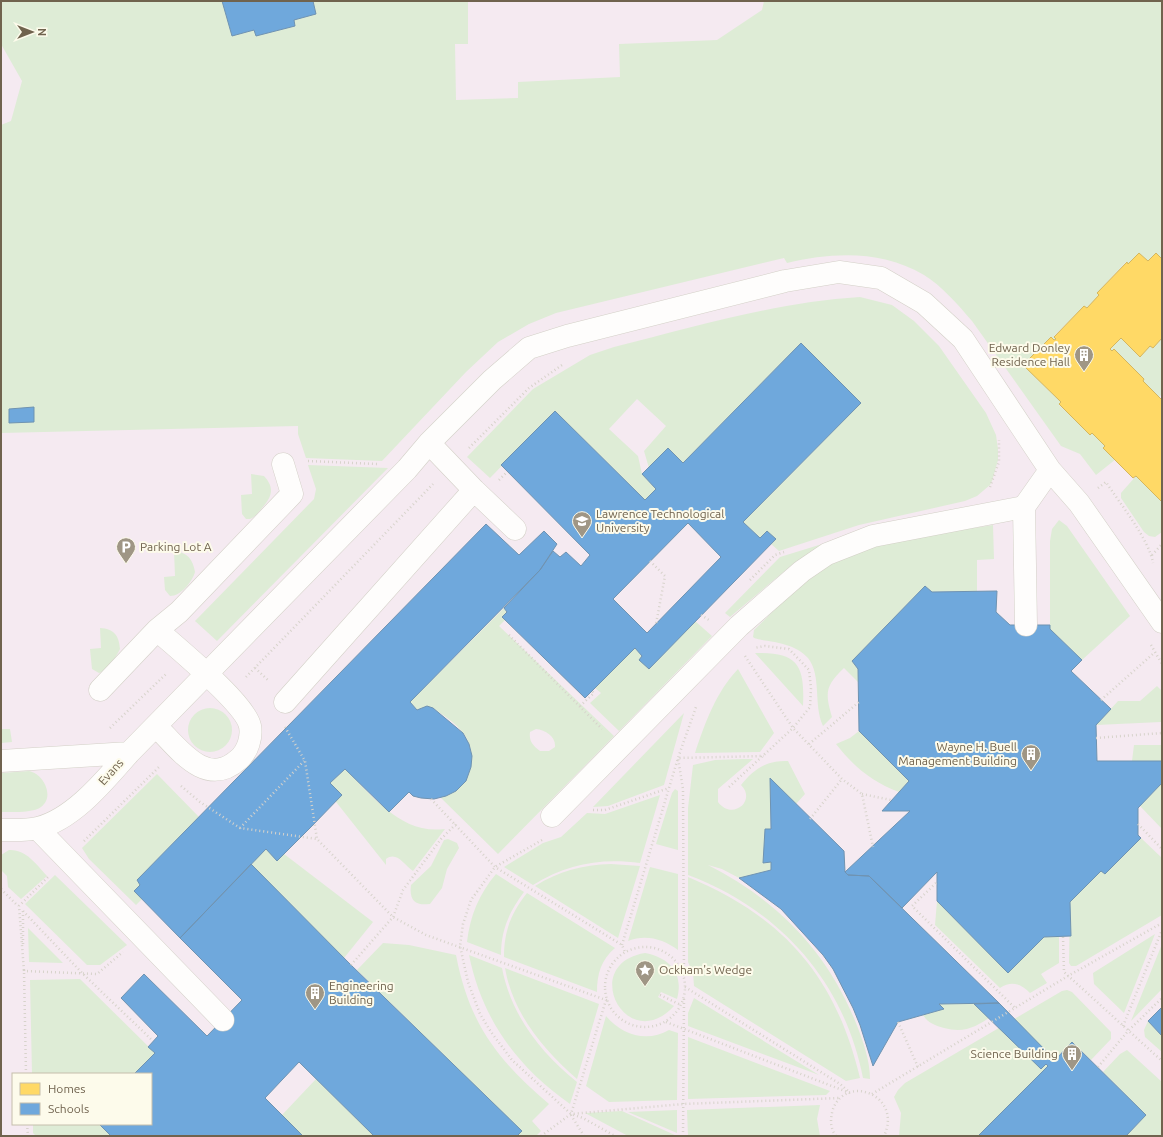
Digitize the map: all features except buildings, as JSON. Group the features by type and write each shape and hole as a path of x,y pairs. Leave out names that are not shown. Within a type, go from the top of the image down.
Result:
{"street":[{"path":"129,753 492,380 529,348 567,336 785,281 839,272 881,278 924,303 962,339 1050,470 1079,503 1162,622"},
{"path":"429,444 515,529"},
{"path":"100,690 157,630 179,612 292,494 283,464"},
{"path":"1026,625 1024,506 1050,470"},
{"path":"285,702 474,490"},
{"path":"552,816 620,746 735,644 778,590 827,554 852,543 900,529 1024,506"},
{"path":"156,726 200,767 212,771 229,766 240,758 250,744 250,725 236,702 157,630"},
{"name":"Evans","path":"1,762 129,753"},
{"name":"Evans","path":"1,830 37,828 58,820 92,794 129,753"},
{"path":"37,828 222,1020"}],"path":[{"path":"245,678 529,388 569,362"},
{"path":"997,433 999,440 999,462"},
{"path":"1152,555 1162,544"},
{"path":"650,561 665,576 656,624"},
{"path":"701,615 710,620 735,644 792,728 842,779 862,794 892,800"},
{"path":"509,635 620,746"},
{"path":"729,787 764,756 792,728 810,707 811,688 809,670 789,649 735,644"},
{"path":"1101,700 1154,653"},
{"path":"107,730 170,670"},
{"path":"580,706 594,693 592,691"},
{"path":"622,946 678,758 698,701"},
{"path":"809,744 859,702"},
{"path":"283,725 304,761 317,839 393,917 426,935 460,946 606,1000 614,1012 624,1022 638,1027 652,1027 666,1022 674,1015 681,1005 684,996"},
{"path":"1096,738 1162,733"},
{"path":"678,758 764,756"},
{"path":"678,758 683,789 685,987 682,1104 683,1136"},
{"path":"240,828 304,761"},
{"path":"19,906 159,767"},
{"path":"810,819 842,779"},
{"path":"590,810 605,810 669,788"},
{"path":"862,794 873,847"},
{"path":"431,799 495,867 622,946 625,952"},
{"path":"200,802 240,828 317,839"},
{"path":"351,965 393,917 403,890 441,839 456,824"},
{"path":"1138,824 1162,849"},
{"path":"545,839 495,867 471,900 463,924 460,946 468,982 480,1014 491,1032 512,1060 571,1114 584,1136"},
{"path":"936,883 912,906 1016,1009"},
{"path":"1,889 83,974 153,1041"},
{"path":"19,906 24,971"},
{"path":"23,911 26,1073"},
{"path":"872,1094 1016,1009 1068,976 1162,923"},
{"path":"1123,1026 1162,930"},
{"path":"24,971 97,974 141,936"},
{"path":"1063,937 1064,972 1162,1061"},
{"path":"571,1114 606,1000 606,976 611,966 625,952 642,947 656,948 668,954 678,964 684,976"},
{"path":"685,987 840,1084 850,1093"},
{"path":"660,995 681,1005"},
{"path":"1098,1067 1128,1031 1162,998"},
{"path":"666,1022 683,1030 850,1093"},
{"path":"898,1022 918,1067"},
{"path":"541,1136 571,1114 682,1104 840,1098 850,1093 865,1092 872,1094 881,1101 887,1111 888,1122 884,1136"},
{"path":"836,1136 830,1123 835,1105 840,1098"},
{"path":"571,1114 583,1118 615,1136"},
{"path":"27,1125 28,1136"}],"shaded area":[{"name":"Lawrence Technological University","path":"1,1 1162,1 1162,1136 1,1136"}],"green space":[{"path":"1,1 222,1 232,36 254,30 256,36 295,26 294,20 316,14 313,1 468,1 468,44 455,44 456,100 518,98 518,82 620,77 619,44 717,40 762,10 764,1 1162,1 1162,259 1156,254 1148,261 1128,264 1126,262 1097,293 1099,295 1087,308 1084,306 1054,336 1056,339 1054,340 1051,337 1023,365 1061,402 1059,405 1090,434 1092,433 1105,446 1103,448 1116,459 1096,475 1080,454 1061,446 972,321 950,296 931,279 908,267 891,261 874,257 839,255 804,259 787,263 784,258 556,313 529,324 498,342 466,372 382,461 306,458 298,434 298,426 1,433 1,125 11,121 22,81 1,44"},
{"path":"860,297 892,305 914,321 939,346 986,413 996,435 998,460 990,485 977,496 965,501 859,525 779,551 771,544 775,539 767,531 760,538 743,522 861,403 801,343 683,463 668,448 649,468 644,451 666,426 637,399 609,429 638,456 642,474 656,489 645,500 555,411 490,478 467,457 533,389 590,355 614,347 736,316 798,304"},
{"path":"1121,338 1140,356 1150,346 1153,348 1162,338 1162,394 1159,397 1143,381 1144,379 1114,349 1112,351 1110,349"},
{"path":"308,465 388,468 217,641 195,621 314,499 316,489"},
{"path":"251,474 264,476 270,485 271,492 268,500 258,513 250,519 246,519 242,514 241,495 252,494"},
{"path":"1136,476 1162,502 1162,532 1155,537 1149,536 1144,532 1121,498 1121,493"},
{"path":"1059,520 1067,526 1130,616 1082,660 1050,629 1050,541 1052,529"},
{"path":"993,525 994,559 977,560 977,591 932,592 925,586 852,661 858,669 859,683 844,668 833,680 828,690 828,702 832,717 823,726 818,709 815,673 808,658 793,647 776,642 756,639 753,637 754,630 794,591 811,577 839,560 881,544 926,535"},
{"path":"832,541 793,564 730,617 725,613 780,557"},
{"path":"174,551 189,557 193,563 195,572 186,588 178,594 170,596 165,590 164,577 175,576"},
{"path":"504,608 507,612 505,620 499,626 614,736 498,854 440,797 450,794 458,788 465,781 469,772 471,753 469,743 464,734 445,716 433,708 427,706 417,710 410,702","holes":["536,729 547,732 554,740 555,747 549,751 540,751 533,745 530,738 530,732"]},
{"path":"695,621 712,636 619,731 590,703 601,693 595,688 635,648 642,656 640,660 649,669"},
{"path":"100,628 112,631 117,636 120,649 109,666 99,673 92,669 90,649 101,648"},
{"path":"755,653 781,655 790,659 796,664 800,671 802,680 803,706"},
{"path":"738,669 774,733 760,752 695,753 707,719 717,698 730,678"},
{"path":"1157,686 1162,691 1161,722 1096,725 1118,701 1140,701"},
{"path":"206,708 214,708 219,709 226,714 231,721 231,739 226,746 219,751 206,752 198,749 191,742 188,734 188,726 191,718 198,711"},
{"path":"684,713 664,785 608,806 593,807"},
{"path":"1,729 10,729 12,742 1,743"},
{"path":"859,731 909,781 899,792 880,783 856,766 836,744 850,738"},
{"path":"1134,745 1162,745 1162,761 1132,761"},
{"path":"753,759 718,789 718,802 724,807 730,810 741,807 746,797 745,791 741,785 756,770 767,764 780,761 788,761 805,794 796,804 770,779 771,870 739,878 722,869 708,865 756,894 778,911 815,951 844,997 856,1023 864,1044 870,1079 863,1078 854,1043 840,1010 823,980 802,953 778,929 751,907 721,890 688,875 688,808 693,765 715,760"},
{"path":"345,769 377,801 401,820 415,826 429,829 445,829 413,871 394,857 386,859 386,865 325,788"},
{"path":"29,771 39,776 46,786 47,798 45,803 38,809 22,812 1,812 1,773"},
{"path":"157,774 199,817 137,880 140,885 134,891 142,899 136,905 89,859 82,848"},
{"path":"1162,783 1162,829 1140,806"},
{"path":"675,789 678,791 678,850 656,844 672,793"},
{"path":"660,795 640,863 611,861 584,864 558,872 533,885 504,867 543,843 561,837 587,813 605,814"},
{"path":"1141,838 1162,858 1162,915 1076,966 1071,966 1069,963 1070,902 1101,871 1105,874"},
{"path":"448,839 457,843 459,848 447,869 442,888 430,904 417,903 411,895 411,885 431,866 444,840"},
{"path":"271,844 373,922 344,958 251,864"},
{"path":"9,850 15,850 26,855 35,862 47,876 21,899 8,887 7,876 1,870 1,855"},
{"path":"611,864 640,866 618,938 535,886 553,876 581,867"},
{"path":"650,867 678,874 678,950 660,940 641,938 628,941"},
{"path":"496,874 524,892 510,914 504,929 501,955 467,942 470,923 476,906 485,889"},
{"path":"55,875 127,945 100,965 87,965 25,904"},
{"path":"688,877 722,893 752,911 778,932 801,955 820,981 836,1010 850,1042 860,1078 846,1081 694,986 693,973 688,962"},
{"path":"527,893 615,948 603,962 599,973 597,992 504,957 507,931 513,915 521,900"},
{"path":"937,901 1008,972 1044,937 1059,937 1059,963 1041,974 1047,983 1030,993 1020,985 1016,984 1008,984 1000,988 935,925"},
{"path":"28,928 63,963 29,962"},
{"path":"1155,934 1124,1013 1094,984 1093,973"},
{"path":"383,943 409,945 456,955 469,1001 477,1020 488,1038 514,1072 549,1104 532,1121 541,1131 536,1136 517,1136 521,1131 357,970"},
{"path":"1162,944 1162,989 1131,1021"},
{"path":"645,953 662,959 673,968 677,974 679,990 677,999 661,992 658,997 674,1006 657,1019 640,1021 627,1015 617,1003 612,988 615,973 625,961"},
{"path":"469,955 502,968 512,1001 529,1031 551,1058 577,1082 570,1104 551,1090 534,1074 504,1040 483,1000"},
{"path":"505,968 599,1004 577,1079 564,1068 531,1030 515,1001"},
{"path":"80,979 155,1053 135,1073 32,1073 30,980"},
{"path":"1067,990 1072,992 1111,1032 1111,1039 1091,1060 1072,1042 979,1136 899,1136 901,1113 894,1097 905,1083 1062,991"},
{"path":"694,998 819,1075 688,1026 688,1013"},
{"path":"999,1003 1004,1008 976,1026 961,1030 953,1030 937,1026 929,1022 923,1015 944,1009 939,1004"},
{"path":"606,1016 612,1023 635,1035 652,1036 669,1030 678,1033 677,1100 609,1102 586,1086"},
{"path":"1148,1021 1162,1036 1162,1052 1145,1037 1144,1030"},
{"path":"688,1037 830,1091 826,1095 688,1099"},
{"path":"1127,1050 1162,1082 1162,1136 1126,1136 1146,1115 1103,1072 1120,1054"},
{"path":"316,1079 374,1136 303,1136 282,1115"},
{"path":"820,1105 817,1119 820,1136 688,1136 687,1110"},
{"path":"677,1110 677,1133 628,1112"},
{"path":"622,1111 677,1136 628,1136 585,1113"},
{"path":"33,1125 100,1125 111,1136 36,1136 33,1133"}],"place":[{"name":"Edward Donley Residence Hall","path":"1084,372"},
{"name":"Lawrence Technological University","path":"582,538"},
{"name":"Parking Lot A","path":"126,564"},
{"name":"Wayne H. Buell Management Building","path":"1031,771"},
{"name":"Ockham's Wedge","path":"645,987"},
{"name":"Engineering Building","path":"315,1010"},
{"name":"Science Building","path":"1072,1071"}]}
